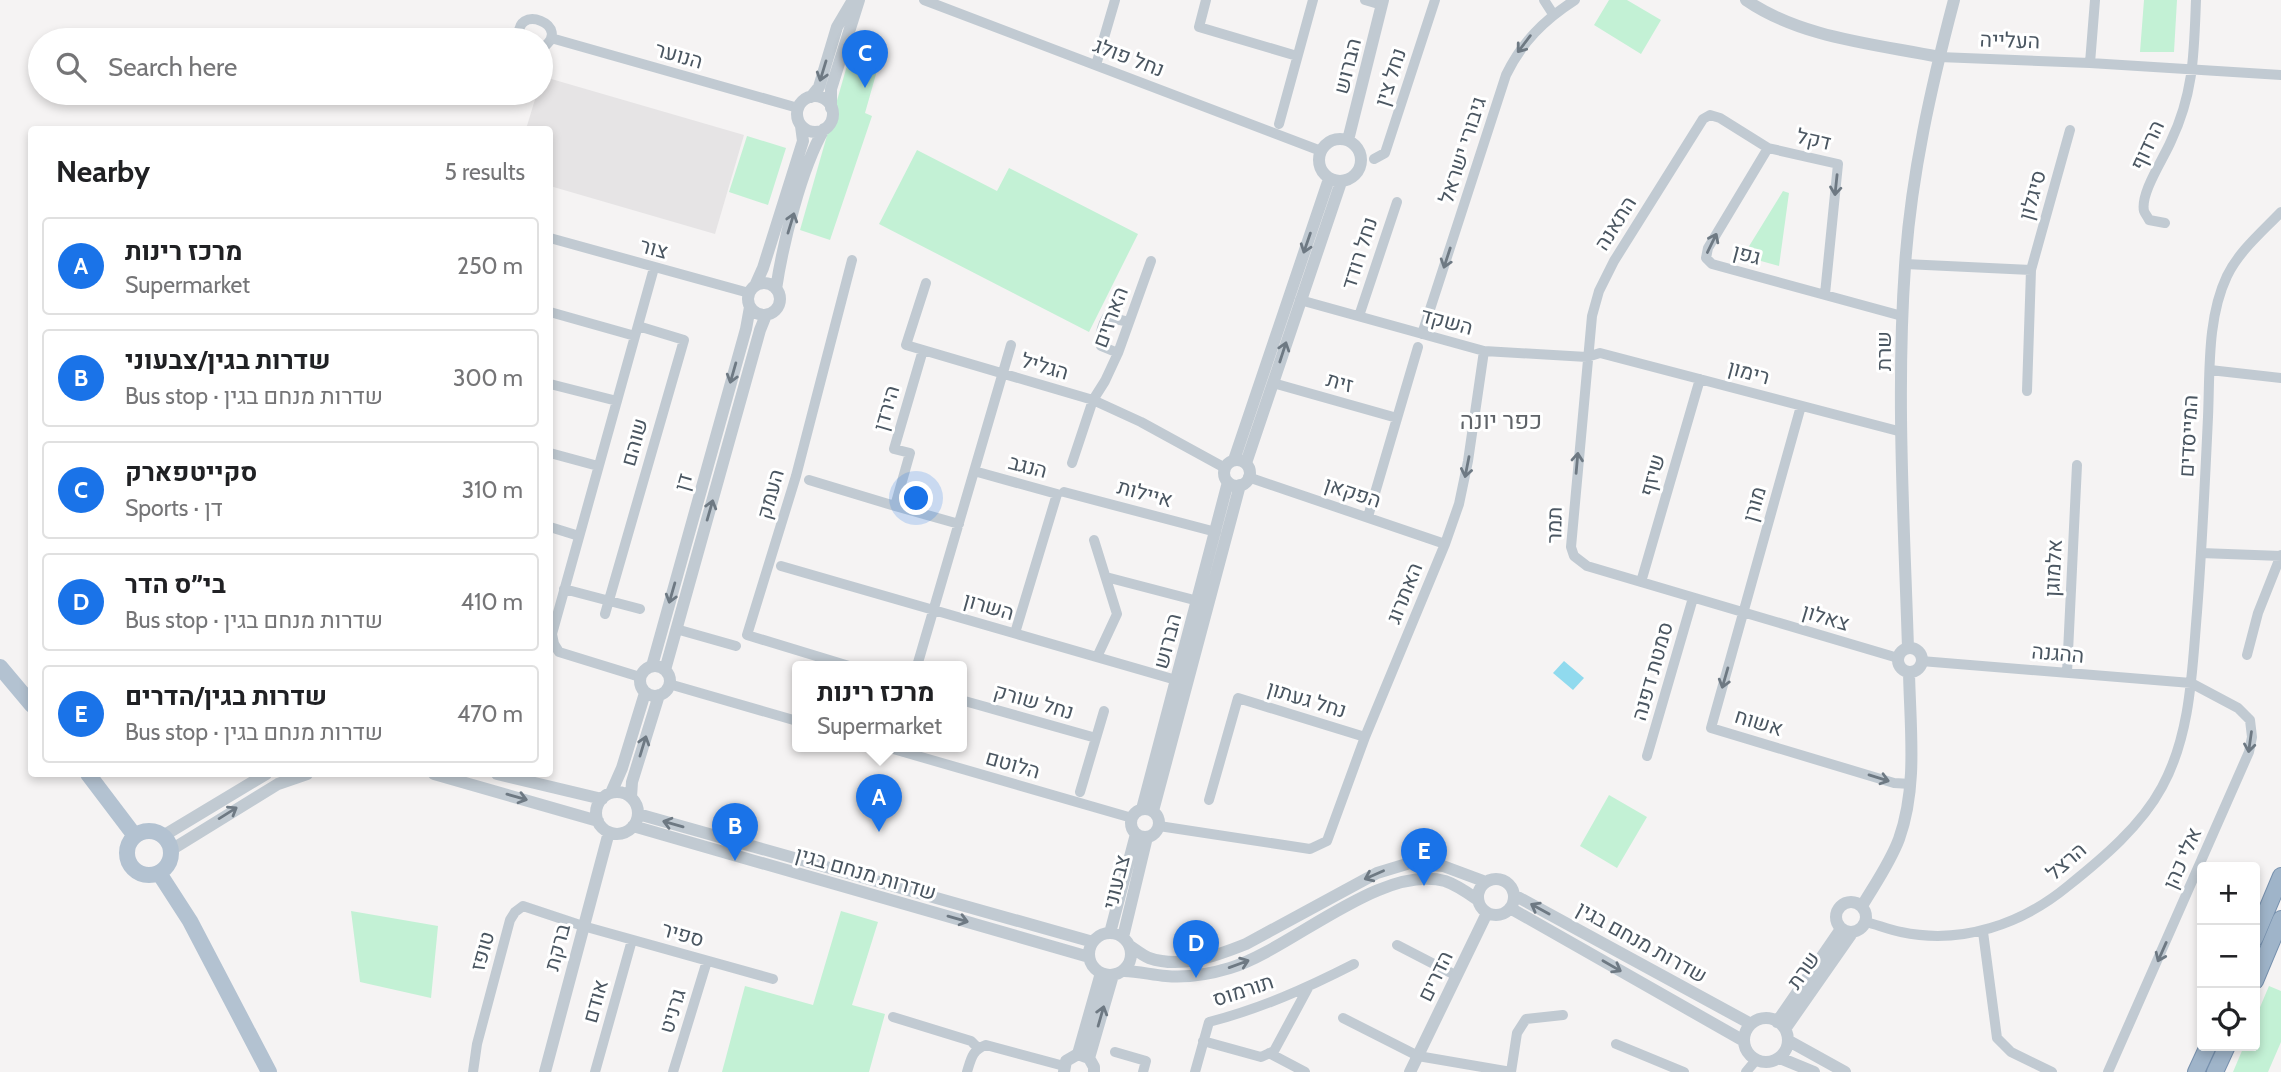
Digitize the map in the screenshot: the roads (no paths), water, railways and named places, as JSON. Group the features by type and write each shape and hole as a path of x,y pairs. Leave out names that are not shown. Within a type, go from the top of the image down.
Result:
{"highway":[{"path":"2260,926 2281,876"},
{"path":"2260,969 2281,919"},
{"path":"2196,1072 2206,1051"},
{"path":"2216,1072 2225,1051"}],"main road":[{"path":"0,667 28,700"},
{"path":"90,777 135,836"},
{"path":"155,831 167,843 169,863 159,873 141,874 129,863 126,853 135,836 155,831"},
{"path":"159,873 190,921 269,1072"}],"street":[{"path":"853,0 837,27 819,87 811,97 800,103 798,108 803,141 764,268 752,289 750,307 758,314 772,313 779,305 776,289 783,250 813,148 831,120 831,89 859,0"},
{"name":"נחל פולג","path":"924,0 1321,150"},
{"path":"1096,65 1115,0"},
{"path":"1206,0 1199,27 1297,56"},
{"path":"1279,124 1313,0"},
{"path":"1365,0 1382,3"},
{"name":"נחל צין","path":"1374,159 1385,153 1435,0"},
{"path":"1544,0 1553,14"},
{"name":"גיבורי ישראל","path":"1422,334 1506,75 1516,55 1532,34 1553,14 1575,0"},
{"name":"העלייה","path":"1746,0 1791,23 1825,34 1939,57 2281,75"},
{"name":"שרת","path":"1908,648 1902,432 1905,264 1924,124 1954,0"},
{"path":"2090,63 2095,0"},
{"path":"2193,71 2196,0"},
{"name":"הברוש","path":"1348,141 1382,3"},
{"path":"521,28 533,18 547,23 548,28"},
{"name":"הנוער","path":"553,39 798,108"},
{"name":"הרדוף","path":"2165,223 2149,220 2144,210 2146,191 2178,124 2193,71"},
{"path":"811,97 823,98 831,107"},
{"name":"דקל","path":"1703,119 1710,115 1720,118 1768,148 1838,164 1825,294"},
{"name":"התאנה","path":"1587,357 1592,316 1599,291 1614,261 1703,119"},
{"path":"801,126 813,132 824,129"},
{"name":"סיגלון","path":"2027,391 2031,270 2070,130"},
{"path":"1335,139 1348,141 1359,150 1361,164 1354,176 1335,180 1324,174 1319,163 1321,150 1335,139"},
{"name":"גפן","path":"1768,148 1707,248 1706,258 1712,264 1902,316"},
{"path":"1235,464 1249,470 1239,481 1224,476 1235,464 1273,383 1335,180"},
{"path":"1235,464 1335,180"},
{"name":"נחל רודד","path":"1359,316 1396,202"},
{"name":"המייסדים","path":"2191,683 2216,312 2225,278 2235,261 2281,212"},
{"name":"צור","path":"553,239 654,268 752,289"},
{"name":"העמק","path":"833,661 747,635 796,476 852,260"},
{"name":"הארזים","path":"1072,463 1093,400 1118,353 1151,261"},
{"path":"1905,264 2031,270"},
{"name":"שוהם","path":"553,630 654,268"},
{"path":"923,350 906,345 926,283"},
{"path":"752,289 769,284 776,289"},
{"name":"השקד","path":"1300,300 1484,351 1587,357"},
{"name":"דן","path":"658,668 750,307"},
{"path":"553,313 636,331"},
{"name":"דן","path":"658,668 676,629 766,315"},
{"path":"1118,353 1101,346 1099,336 1107,317 1129,322"},
{"name":"שוהם","path":"605,614 684,340 636,331"},
{"name":"הנגב","path":"1011,345 974,471 1057,494 1015,633"},
{"path":"1368,517 1419,347"},
{"name":"הגליל","path":"923,350 1093,400 1235,464"},
{"name":"הירדן","path":"895,506 911,453 894,449 923,350"},
{"name":"האתרוג","path":"1158,826 1310,849 1327,841 1365,737 1459,504 1484,351"},
{"name":"רימון","path":"1587,357 1600,353 1902,432"},
{"name":"תמר","path":"1587,357 1571,547 1574,556 1587,566 1743,612"},
{"path":"2210,370 2281,378"},
{"name":"שיזף","path":"1641,582 1700,379"},
{"name":"זית","path":"1273,383 1397,418"},
{"path":"553,384 617,401"},
{"name":"מורן","path":"1743,612 1801,405"},
{"path":"553,454 598,466"},
{"name":"אלמוגן","path":"2067,673 2077,465"},
{"path":"919,661 974,471"},
{"path":"809,480 958,524"},
{"name":"הברוש","path":"1182,682 1198,601 1216,532 1239,481"},
{"name":"הברוש","path":"1148,810 1239,481"},
{"name":"הפקאן","path":"1239,481 1368,517 1445,544"},
{"name":"איילות","path":"1065,492 1216,532"},
{"path":"553,528 579,536"},
{"path":"1094,540 1117,614 1097,657"},
{"path":"2201,553 2281,556 2258,613 2247,655"},
{"name":"השרון","path":"781,566 1182,682"},
{"path":"1106,577 1198,601"},
{"path":"564,589 640,609"},
{"name":"סמטת דפנה","path":"1647,756 1693,598"},
{"name":"צאלון","path":"1743,612 1898,659"},
{"name":"אשוח","path":"1743,612 1711,728 1894,783 1911,784"},
{"path":"676,629 736,646"},
{"name":"שוהם","path":"553,639 559,652 640,677"},
{"path":"1908,648 1916,650 1921,661 1917,669 1909,672 1900,666 1898,659 1902,651 1908,648"},
{"name":"ההגנה","path":"1921,661 2191,683"},
{"path":"598,821 597,809 622,768 645,693 640,677 644,670 658,668 669,677 669,684 659,695 632,782 631,797"},
{"path":"1862,906 1889,860 1899,838 1908,806 1911,784 1909,672"},
{"name":"הרצל","path":"1866,922 1902,933 1937,936 1983,932 2052,899 2148,810 2163,786 2174,760 2183,729 2191,683"},
{"name":"אלי כהן","path":"2108,1072 2251,744 2250,720 2238,708 2191,683"},
{"path":"669,684 792,720"},
{"path":"645,693 659,695"},
{"name":"נחל געתון","path":"1209,800 1238,698 1365,737"},
{"name":"נחל שורק","path":"967,702 1096,738"},
{"name":"נחל שורק","path":"1080,792 1104,711"},
{"name":"הלוטם","path":"907,752 1132,818"},
{"path":"167,843 262,777"},
{"path":"167,843 278,784 298,777"},
{"path":"444,777 598,821 609,832 622,833 635,820 635,802 622,792 606,796 512,777"},
{"path":"1148,810 1158,819 1158,826 1156,832 1142,835 1131,826 1132,818 1135,812 1148,810"},
{"name":"שדרות מנחם בגין","path":"635,820 1093,942"},
{"name":"שדרות מנחם בגין","path":"635,820 1090,957"},
{"name":"ברקת","path":"545,1072 609,832"},
{"name":"צבעוני","path":"1121,939 1142,835"},
{"path":"1478,900 1479,892 1486,882 1494,879 1505,882 1514,895 1510,908 1499,915 1487,913 1478,900 1445,881 1398,881 1337,911 1253,958 1232,967 1186,976 1165,976 1140,971 1112,973 1091,963 1090,957 1093,942 1104,934 1121,939 1147,957 1166,961 1185,961 1224,953 1246,944 1377,873 1410,863 1443,866 1486,882"},
{"name":"שדרות מנחם בגין","path":"1514,895 1751,1024"},
{"path":"1848,902 1862,906 1866,913 1866,922 1861,929 1846,931 1836,915 1840,907 1848,902"},
{"name":"טופז","path":"473,1072 491,987 510,920 515,912 523,906 583,926"},
{"name":"שדרות מנחם בגין","path":"1510,908 1744,1041"},
{"name":"הדרים","path":"1410,1072 1487,913"},
{"name":"ספיר","path":"583,926 773,979"},
{"name":"שרת","path":"1783,1031 1846,931"},
{"path":"1983,932 1997,1038 2011,1052 2052,1072"},
{"path":"1083,1056 1112,973 1131,960 1121,939"},
{"name":"אודם","path":"595,1072 632,940"},
{"path":"1397,945 1457,976"},
{"name":"גרניט","path":"673,1072 708,961"},
{"name":"תורמוס","path":"1195,1072 1209,1022 1253,1010 1308,988 1354,964"},
{"name":"תורמוס","path":"1269,1053 1275,1051 1308,988"},
{"path":"1343,1018 1418,1056 1511,1072 1517,1033 1526,1019 1563,1016"},
{"path":"893,1017 971,1041 978,1048"},
{"path":"1783,1031 1785,1052 1780,1058 1771,1062 1756,1060 1749,1055 1744,1041 1746,1030 1751,1024 1765,1018 1844,1072"},
{"path":"1203,1041 1261,1057 1269,1053 1305,1072"},
{"path":"1616,1044 1684,1072"},
{"path":"967,1072 972,1054 986,1045 1064,1069 1069,1058 1083,1056"},
{"path":"1115,1052 1146,1061 1143,1072"},
{"path":"1083,1056 1094,1072"},
{"path":"1780,1058 1814,1072"},
{"path":"1650,1072 1651,1059"},
{"path":"1746,1072 1756,1060"}],"water":[{"path":"1564,661 1584,678 1573,690 1553,673"}],"place":[{"name":"סקייטפארק","path":"865,88"},
{"name":"מרכז רינות","path":"879,832"},
{"name":"שדרות בגין/צבעוני","path":"735,861"},
{"name":"שדרות בגין/הדרים","path":"1424,886"},
{"name":"בי״ס הדר","path":"1196,978"}],"district":[{"name":"כפר יונה","path":"1501,420"}]}
